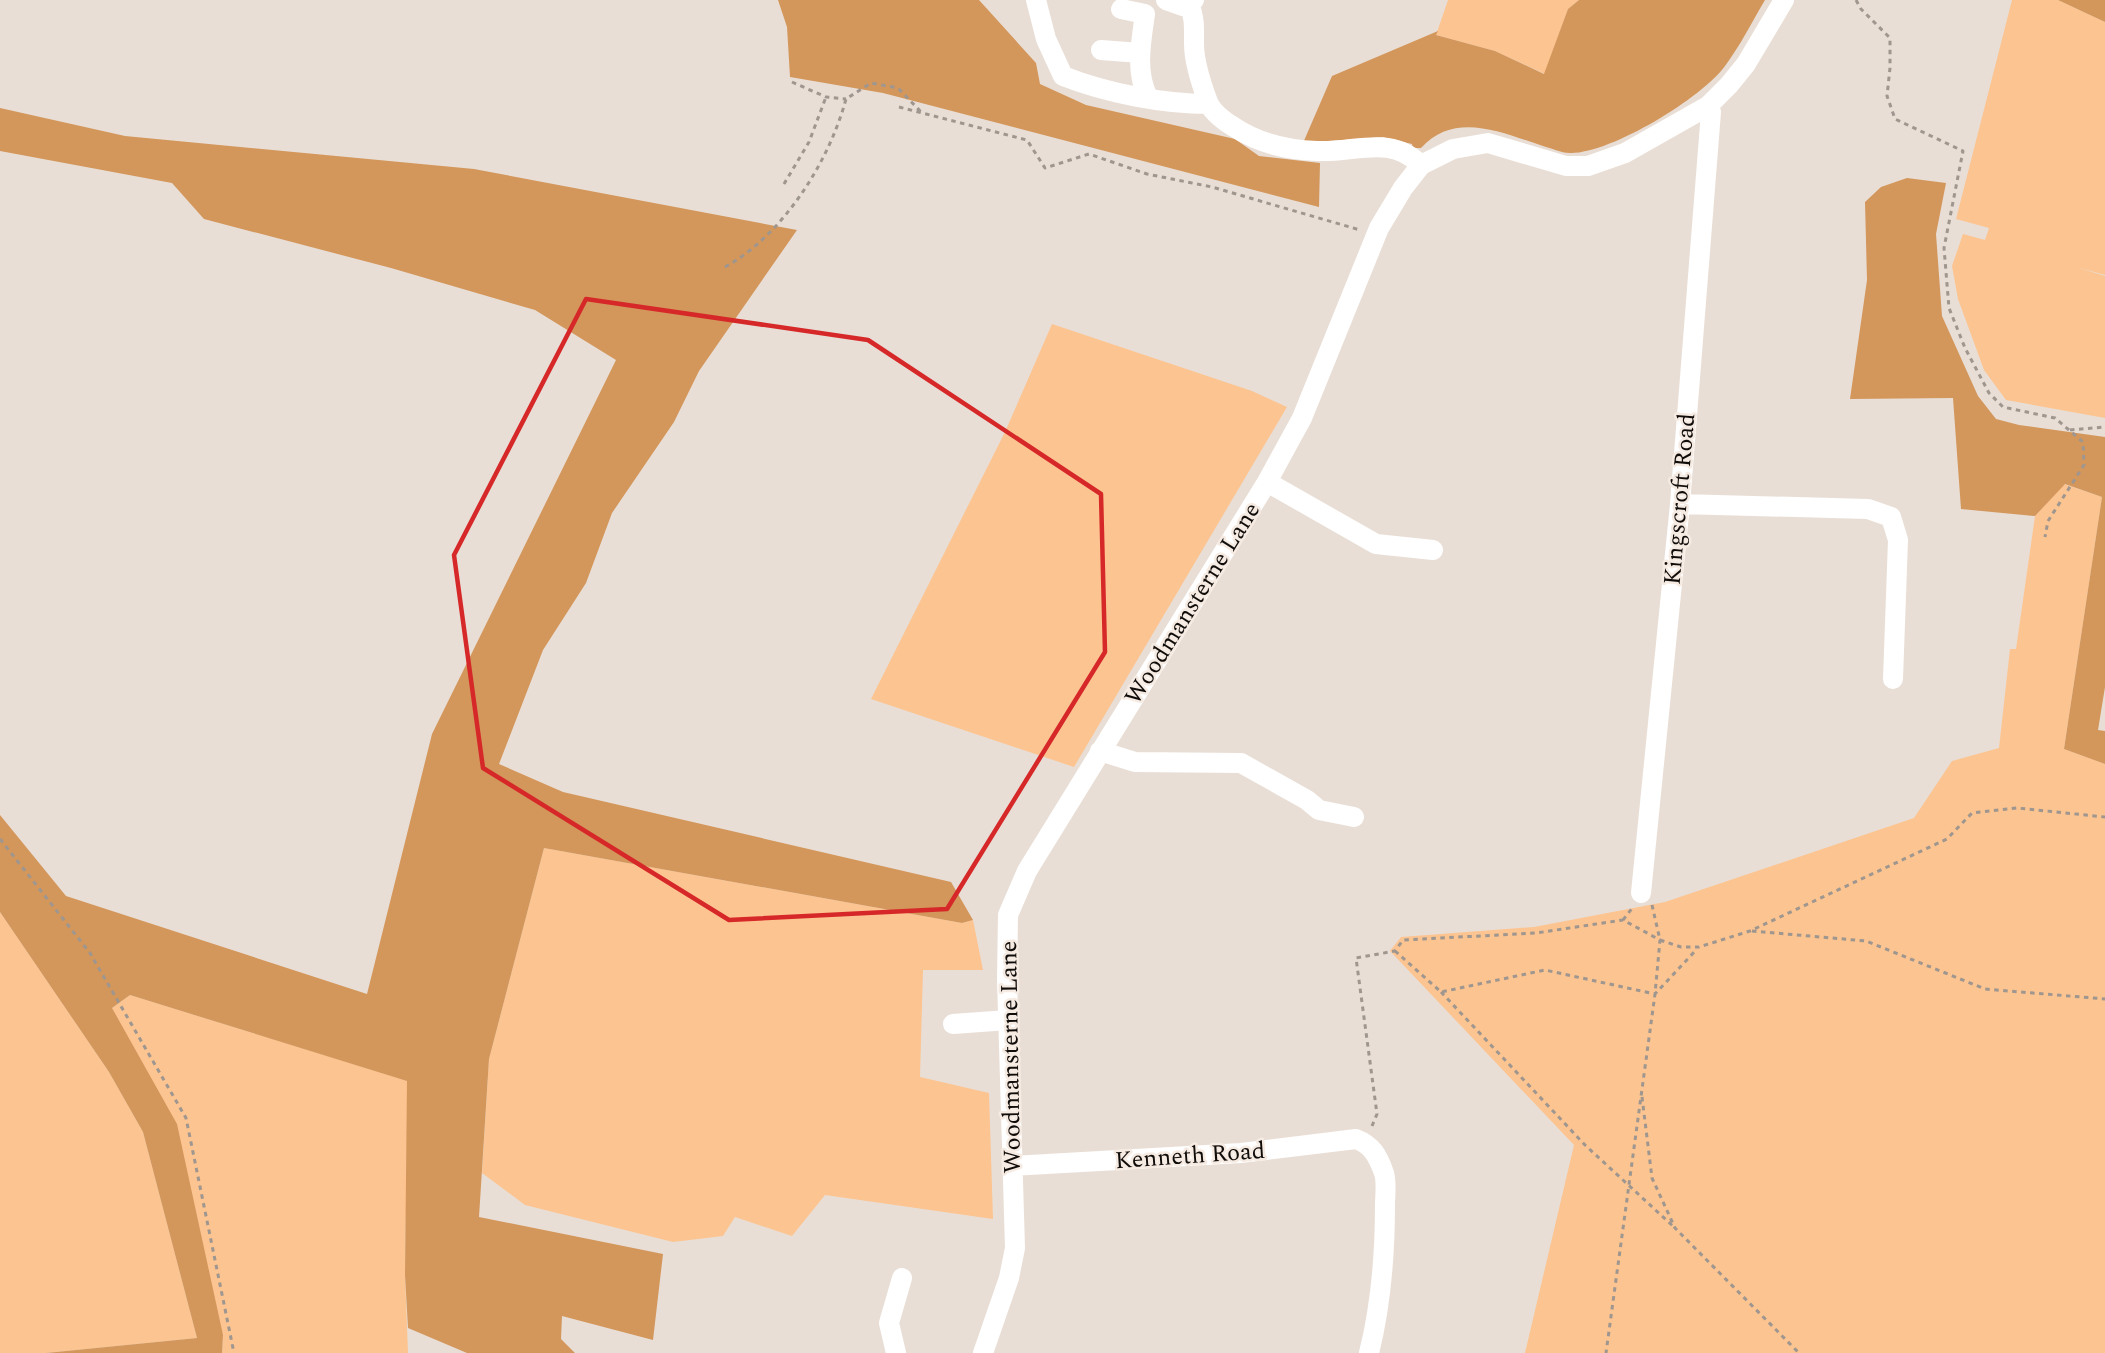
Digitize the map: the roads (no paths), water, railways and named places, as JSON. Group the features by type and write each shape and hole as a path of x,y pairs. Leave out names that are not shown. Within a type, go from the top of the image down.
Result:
{"street":[{"path":"1036,0 1046,39 1063,76 1093,88 1184,104 1209,104"},
{"path":"1166,0 1176,6 1192,2 1196,24 1194,45 1209,104 1227,123 1252,139 1316,151 1382,146 1409,153 1421,165"},
{"name":"Woodmansterne Lane","path":"983,1353 1009,1278 1015,1248 1008,1020 1008,915 1027,871 1267,482 1302,418 1375,236 1403,188 1421,165 1453,149 1488,143 1566,166 1588,166 1625,153 1708,106 1729,86 1746,64 1784,0"},
{"path":"1121,9 1144,14 1140,53 1142,85 1149,97"},
{"path":"1101,50 1140,53"},
{"name":"Kingscroft Road","path":"1641,893 1680,504 1709,144 1711,112 1708,106"},
{"path":"1267,482 1376,544 1433,550"},
{"path":"1680,504 1868,509 1891,517 1899,540 1893,679"},
{"path":"1101,751 1135,762 1241,763 1307,800 1319,810 1354,817"},
{"path":"953,1024 1008,1020"},
{"name":"Kenneth Road","path":"1013,1166 1241,1153 1356,1138 1365,1142 1372,1148 1384,1174 1385,1241 1374,1331 1369,1353"},
{"path":"896,1353 889,1323 902,1278"}]}
